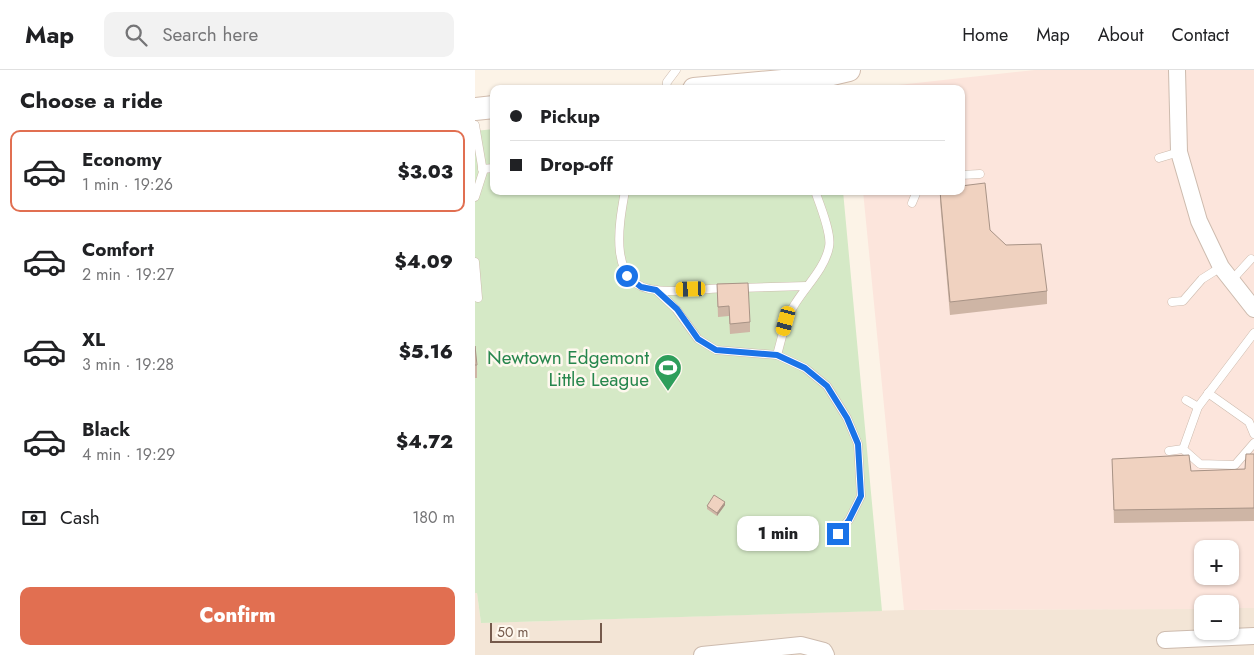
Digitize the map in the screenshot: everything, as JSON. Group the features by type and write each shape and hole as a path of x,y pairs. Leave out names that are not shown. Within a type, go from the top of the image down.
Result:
{"street":[{"path":"775,85 795,84 849,70"},
{"path":"1177,70 1179,152 1199,221 1221,267 1254,309"},
{"path":"475,109 490,107"},
{"path":"1165,640 1254,636"},
{"path":"702,655 801,645 825,653"}],"lane":[{"path":"667,85 676,70"},
{"path":"475,125 483,172 475,197"},
{"path":"1159,158 1179,152"},
{"path":"482,169 490,168"},
{"path":"965,175 981,174"},
{"path":"624,195 620,218 620,257 627,276 641,287 656,290 807,286"},
{"path":"777,355 786,321 794,305 824,261 829,246 826,223 816,195"},
{"path":"912,203 915,195"},
{"path":"1231,281 1251,259"},
{"path":"475,262 478,298"},
{"path":"1172,302 1183,301 1202,279 1221,267"},
{"path":"656,290 677,309 698,339 716,350 777,355 805,368 827,386 847,418 858,444 861,496 849,520 838,534"},
{"path":"1183,449 1198,407 1254,333"},
{"path":"1208,393 1249,422 1254,434"},
{"path":"1186,400 1198,407"},
{"path":"1169,451 1183,449 1200,464 1235,465 1254,443"}],"shaded area":[{"path":"1035,70 1254,70 1254,608 1239,608 1239,595 1194,595 1194,609 904,610 863,195 965,195 965,85 898,85"},
{"path":"475,593 477,593 481,623 904,610 1194,609 1194,640 1239,640 1239,608 1254,608 1254,655 475,655"}],"green space":[{"name":"Newtown Edgemont Little League","path":"490,129 490,195 843,195 882,611 481,623 477,593 475,593 475,131"}],"building":[{"path":"985,183 990,230 1006,245 1041,244 1047,291 950,302 940,195 965,195 965,186"},
{"path":"748,283 750,322 730,324 729,306 718,307 717,284"},
{"path":"475,346 477,365 475,365"},
{"path":"1246,454 1254,454 1254,508 1114,510 1112,459 1189,455 1191,471 1245,469"},
{"path":"714,495 725,502 717,513 707,506"}],"place":[{"name":"Newtown Edgemont Little League","path":"668,392"}],"route":[{"path":"627,276 641,287 656,290 677,309 698,339 716,350 777,355 805,368 827,386 847,418 858,444 861,496 849,520 838,534"}]}
